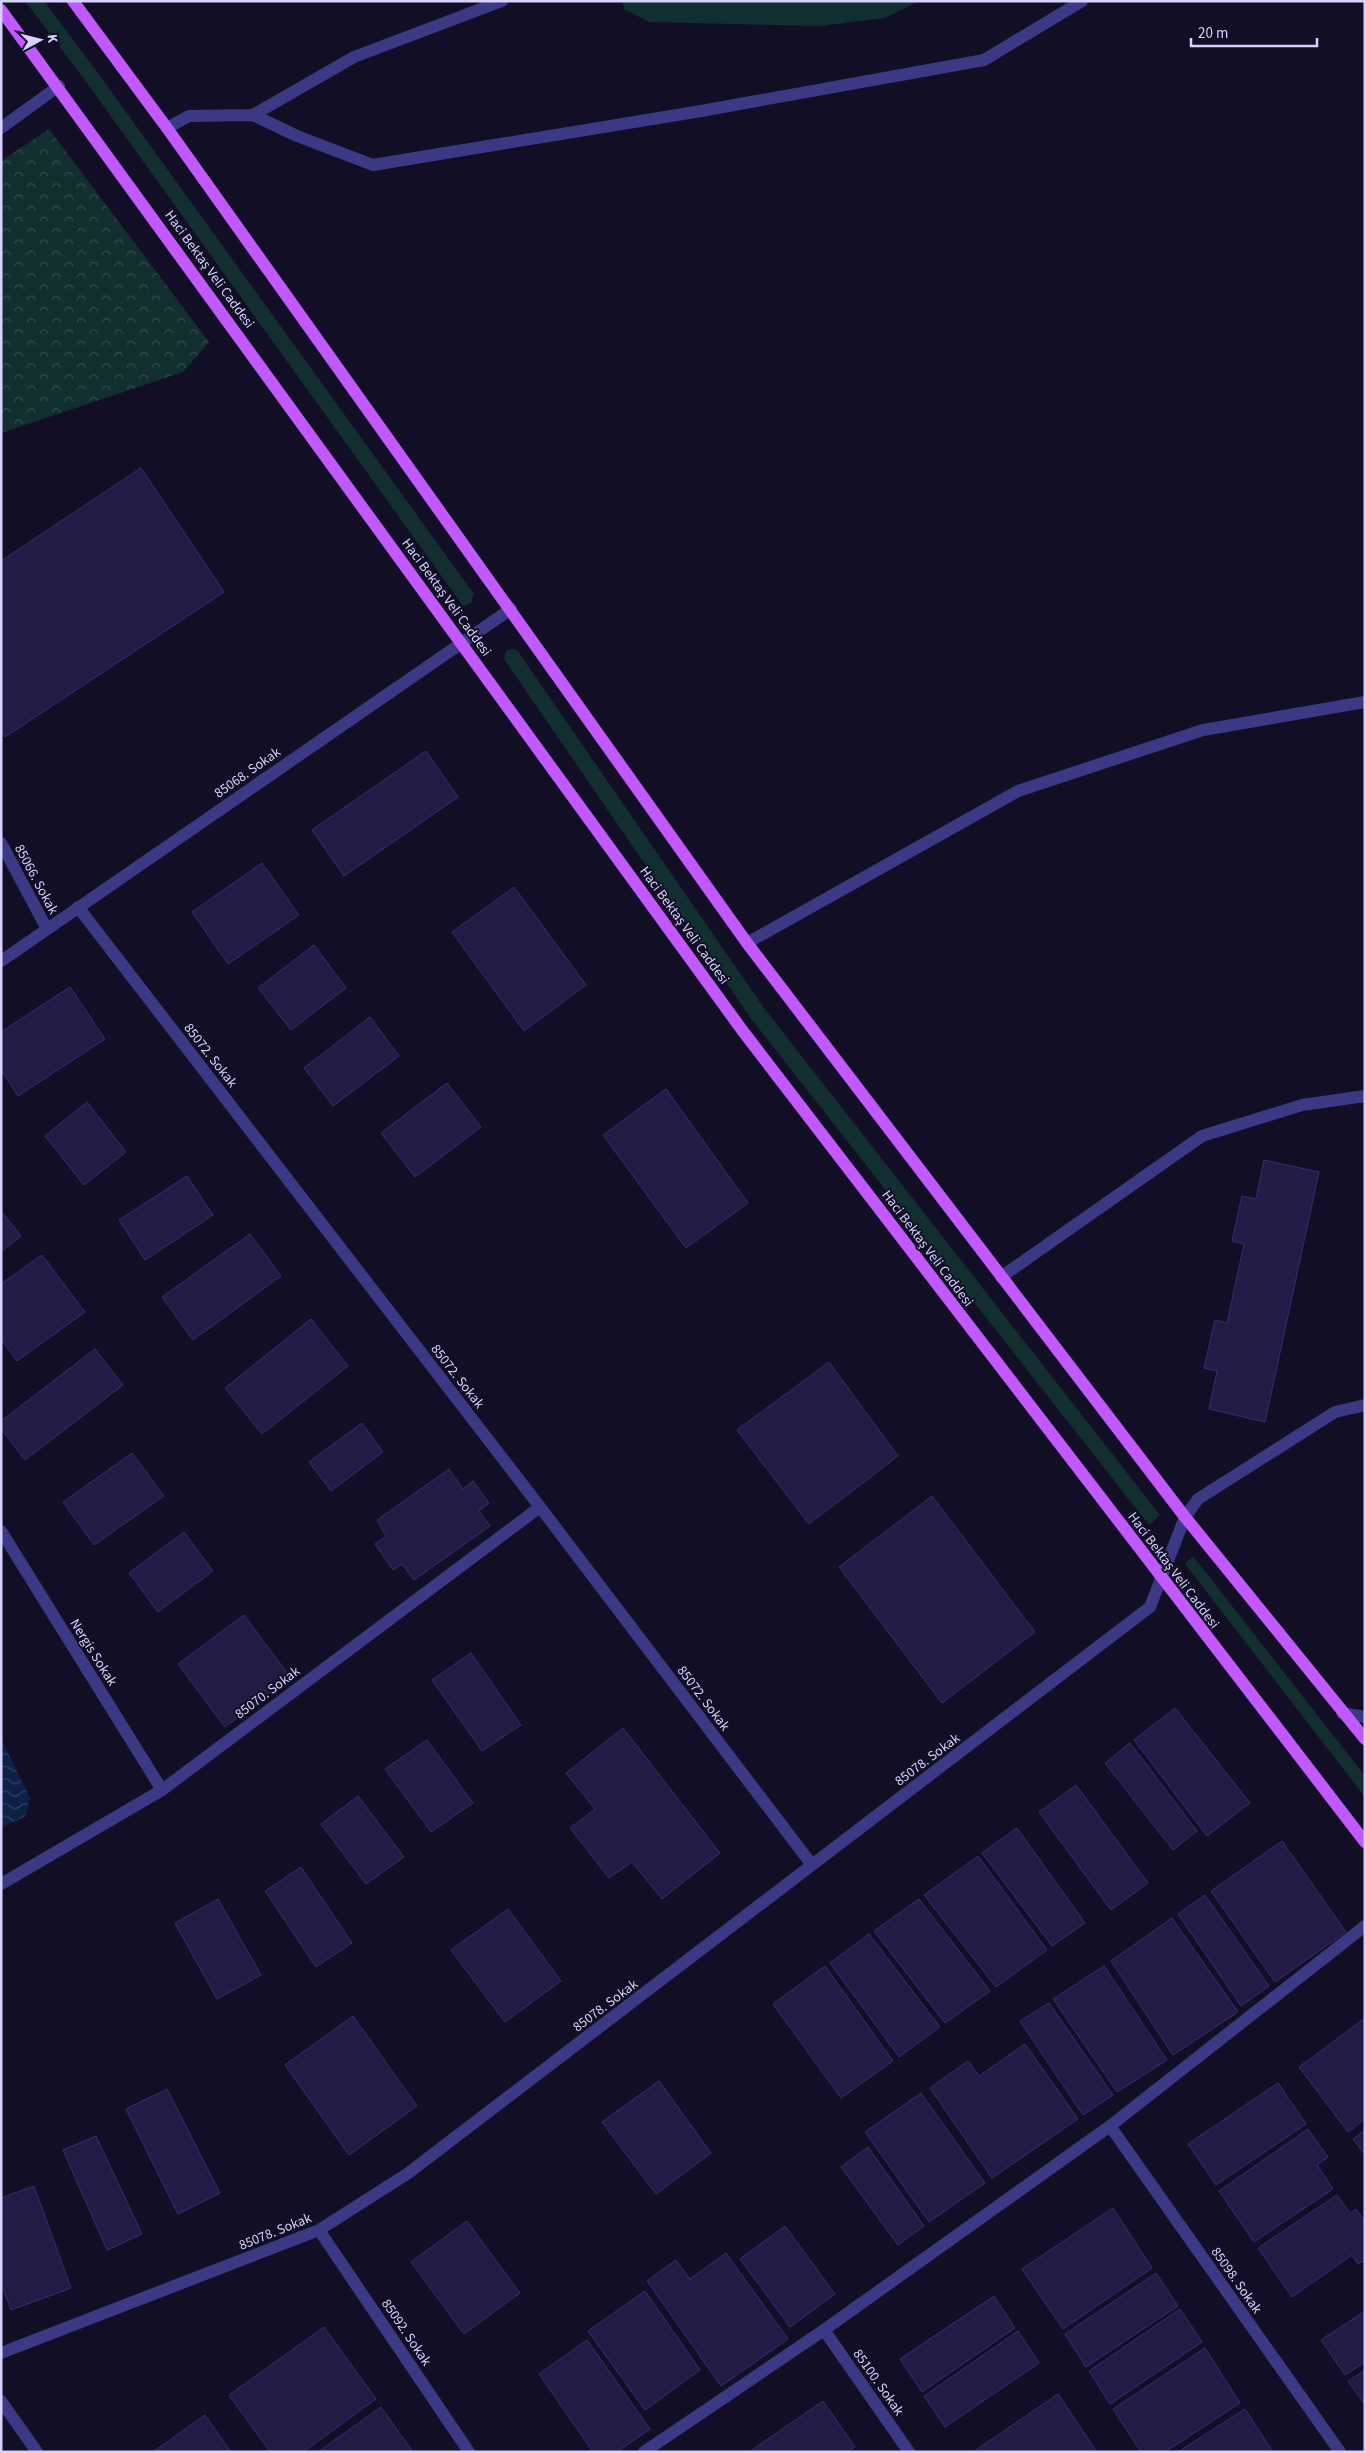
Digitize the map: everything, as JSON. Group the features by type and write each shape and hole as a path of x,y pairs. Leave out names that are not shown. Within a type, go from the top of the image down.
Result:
{"main road":[{"path":"73,1 168,128 747,943 1185,1517 1365,1739"},
{"name":"Haci Bektaş Veli Caddesi","path":"1,10 742,1030 1161,1579 1365,1842"}],"street":[{"path":"253,115 354,57 502,1"},
{"path":"168,128 189,116 253,115 297,136 372,165 701,112 984,60 1082,1"},
{"path":"1,128 58,86"},
{"name":"85068. Sokak","path":"1,961 511,609"},
{"path":"747,943 1018,791 1203,730 1365,702"},
{"name":"85066. Sokak","path":"1,843 47,929"},
{"name":"85072. Sokak","path":"78,907 540,1507 812,1865"},
{"path":"1001,1277 1202,1136 1302,1105 1365,1096"},
{"name":"85078. Sokak","path":"1,2354 319,2230 407,2174 1150,1606 1185,1517 1198,1499 1335,1412 1365,1405"},
{"name":"85070. Sokak","path":"1,1884 162,1790 540,1507"},
{"name":"Nergis Sokak","path":"1,1531 162,1790"},
{"path":"1342,1713 1365,1717"},
{"path":"644,2452 824,2330 1110,2126 1365,1926"},
{"name":"85098. Sokak","path":"1110,2126 1340,2452"},
{"name":"85092. Sokak","path":"319,2230 469,2452"},
{"name":"85100. Sokak","path":"824,2330 909,2452"},
{"path":"1,2401 37,2452"}],"green space":[{"path":"25,1 44,1 95,69 474,594 471,603 463,606 84,79"},
{"path":"622,1 919,1 885,18 820,26 649,22 624,9"},
{"path":"49,129 209,342 183,372 1,433 1,161"},
{"path":"517,650 764,1008 1160,1515 1149,1525 752,1020 504,659 506,651"},
{"path":"1193,1556 1365,1776 1365,1797 1185,1564"}],"water":[{"path":"1,1739 30,1798 26,1816 1,1828"}],"building":[{"path":"141,468 224,592 5,737 1,731 1,561"},
{"path":"426,751 458,797 344,876 312,830"},
{"path":"262,863 299,915 228,964 192,912"},
{"path":"514,887 586,985 524,1031 452,932"},
{"path":"314,945 346,988 291,1030 258,988"},
{"path":"70,987 105,1039 18,1096 1,1070 1,1032"},
{"path":"370,1017 399,1056 333,1106 304,1068"},
{"path":"447,1083 481,1127 415,1177 381,1133"},
{"path":"666,1089 748,1203 686,1248 603,1135"},
{"path":"87,1102 126,1152 84,1185 45,1136"},
{"path":"1264,1160 1319,1172 1265,1422 1209,1409 1217,1371 1204,1368 1215,1320 1227,1323 1244,1244 1232,1241 1242,1196 1256,1199"},
{"path":"187,1176 213,1215 145,1260 119,1220"},
{"path":"1,1211 21,1236 1,1252"},
{"path":"250,1234 281,1276 193,1340 162,1297"},
{"path":"42,1255 85,1312 17,1361 1,1339 1,1284"},
{"path":"311,1319 348,1366 262,1434 225,1388"},
{"path":"95,1349 123,1385 25,1460 1,1429 1,1421"},
{"path":"829,1362 898,1456 809,1524 737,1430"},
{"path":"362,1423 383,1452 331,1491 309,1462"},
{"path":"132,1453 164,1496 94,1545 63,1502"},
{"path":"449,1469 463,1489 473,1481 489,1503 479,1511 490,1526 414,1580 402,1564 393,1570 375,1544 386,1536 377,1520"},
{"path":"932,1496 1035,1632 942,1703 839,1567"},
{"path":"184,1532 213,1571 158,1612 129,1573"},
{"path":"244,1615 291,1678 225,1727 178,1664"},
{"path":"471,1653 521,1725 482,1751 432,1680"},
{"path":"1175,1708 1250,1803 1207,1836 1134,1740"},
{"path":"623,1728 720,1853 662,1899 632,1862 609,1878 570,1828 595,1809 566,1773"},
{"path":"427,1740 473,1803 431,1832 385,1769"},
{"path":"1130,1743 1197,1831 1173,1850 1105,1763"},
{"path":"1076,1785 1148,1883 1111,1910 1039,1812"},
{"path":"358,1796 404,1857 366,1884 321,1824"},
{"path":"1017,1828 1085,1923 1052,1946 982,1853"},
{"path":"1282,1841 1346,1932 1275,1982 1211,1891"},
{"path":"978,1856 1047,1950 996,1987 924,1895"},
{"path":"301,1867 352,1943 316,1967 265,1891"},
{"path":"1205,1895 1269,1986 1241,2006 1178,1914"},
{"path":"218,1899 261,1975 217,1999 175,1923"},
{"path":"919,1899 990,1991 945,2023 874,1931"},
{"path":"508,1909 561,1981 505,2022 451,1950"},
{"path":"1172,1918 1238,2012 1173,2055 1111,1961"},
{"path":"869,1934 940,2027 899,2057 830,1963"},
{"path":"825,1966 893,2061 841,2098 773,2004"},
{"path":"1104,1966 1167,2060 1117,2092 1053,1999"},
{"path":"1049,2003 1113,2095 1083,2115 1020,2021"},
{"path":"353,2016 417,2106 349,2155 285,2065"},
{"path":"1365,2018 1365,2119 1348,2132 1299,2067"},
{"path":"1025,2044 1078,2119 992,2178 930,2088 968,2061 979,2076"},
{"path":"659,2081 711,2153 656,2194 602,2122"},
{"path":"1278,2083 1306,2124 1216,2185 1188,2144"},
{"path":"167,2089 220,2193 178,2214 126,2109"},
{"path":"921,2093 985,2183 929,2222 865,2132"},
{"path":"1308,2129 1328,2157 1317,2165 1333,2189 1254,2242 1219,2191"},
{"path":"1365,2130 1365,2155 1353,2139"},
{"path":"96,2136 142,2234 107,2250 63,2150"},
{"path":"868,2147 924,2226 898,2245 841,2167"},
{"path":"34,2186 71,2288 11,2310 1,2283 1,2198"},
{"path":"1337,2195 1350,2213 1356,2209 1365,2222 1365,2260 1358,2264 1352,2255 1292,2297 1258,2248"},
{"path":"1113,2208 1152,2268 1063,2329 1022,2269"},
{"path":"467,2221 520,2293 464,2334 411,2262"},
{"path":"785,2226 835,2294 790,2327 740,2259"},
{"path":"726,2253 788,2339 721,2386 647,2281 676,2260 690,2279"},
{"path":"1156,2273 1178,2306 1086,2367 1065,2334"},
{"path":"645,2291 700,2370 645,2410 588,2331"},
{"path":"994,2296 1015,2328 922,2392 900,2359"},
{"path":"1180,2309 1202,2342 1110,2404 1089,2371"},
{"path":"1365,2311 1365,2362 1345,2375 1321,2340"},
{"path":"324,2327 376,2399 303,2452 270,2452 229,2395"},
{"path":"1018,2331 1039,2363 945,2427 924,2396"},
{"path":"587,2340 650,2429 617,2452 593,2452 539,2374"},
{"path":"1205,2348 1240,2403 1165,2452 1141,2452 1113,2409"},
{"path":"1365,2370 1365,2405 1348,2381"},
{"path":"1058,2394 1097,2452 973,2452"},
{"path":"823,2401 855,2447 847,2452 749,2452"},
{"path":"381,2407 413,2452 318,2452"},
{"path":"1245,2409 1273,2452 1178,2452"},
{"path":"205,2415 231,2452 153,2452"}]}
